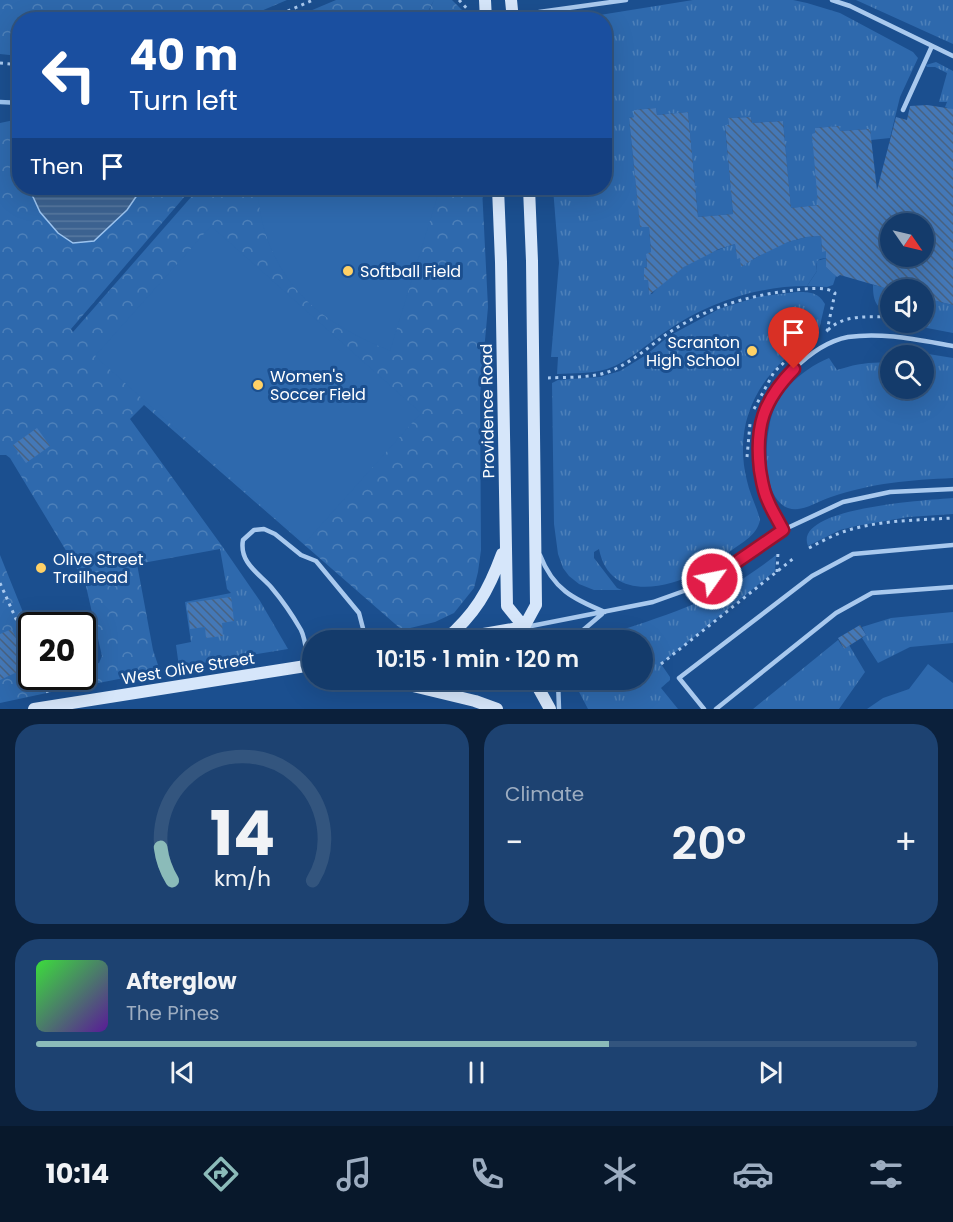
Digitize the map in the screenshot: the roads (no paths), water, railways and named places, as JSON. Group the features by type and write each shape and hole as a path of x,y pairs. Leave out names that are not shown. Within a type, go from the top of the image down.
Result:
{"main road":[{"name":"Providence Road","path":"498,195 507,606 524,627"},
{"path":"524,630 536,605 529,195"},
{"path":"457,630 480,604 494,578 505,547"},
{"path":"506,630 524,627"},
{"name":"West Olive Street","path":"34,709 302,666"},
{"path":"429,690 497,709"},
{"path":"540,690 550,709"}],"lane":[{"path":"539,12 626,0"},
{"path":"832,0 850,6 953,56"},
{"path":"903,110 932,46"},
{"path":"783,530 765,492 758,454 759,428 762,417 785,378 807,356 832,342 846,338 874,335 953,346"},
{"path":"524,627 653,602 695,587 728,569 783,530 832,505 890,492 953,489"},
{"path":"302,632 272,588 252,568 244,554 243,540 254,530 272,531 301,555 316,561 359,613 363,630"},
{"path":"535,539 544,564 555,583 573,597 605,612"},
{"path":"704,709 679,678 812,576 853,554 953,545"},
{"path":"716,709 836,613 872,593 953,587"},
{"path":"583,630 605,612"},
{"path":"557,690 559,709"}],"waterway":[{"path":"0,102 12,103"}],"place":[{"name":"Softball Field","path":"348,271"},
{"name":"Scranton High School","path":"752,351"},
{"name":"Women's Soccer Field","path":"258,385"},
{"name":"Olive Street Trailhead","path":"41,568"}]}
